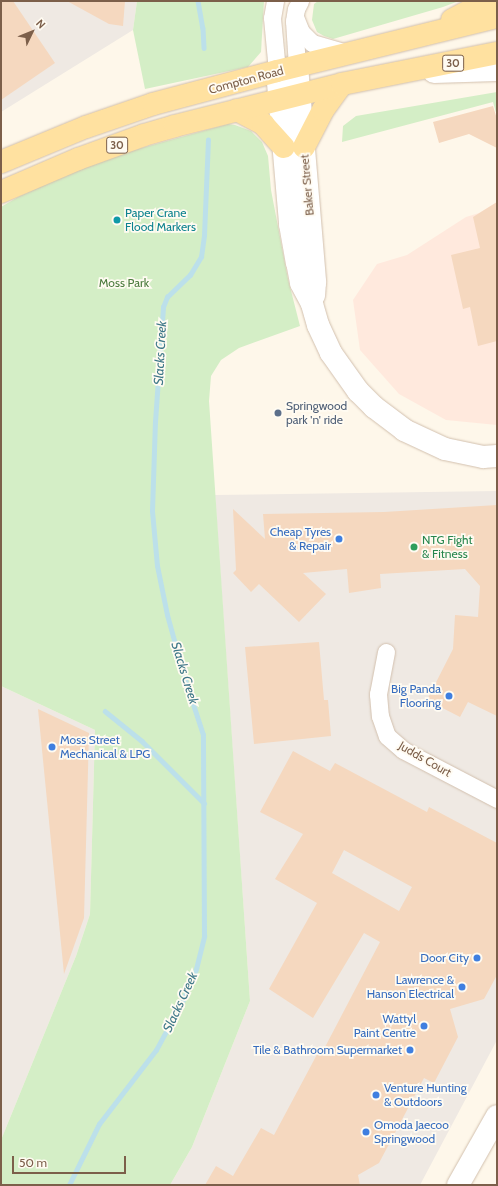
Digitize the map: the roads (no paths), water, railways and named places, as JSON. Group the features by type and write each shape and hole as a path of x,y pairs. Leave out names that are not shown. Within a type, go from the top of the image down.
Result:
{"main road":[{"path":"430,32 487,1"},
{"name":"Compton Road","path":"1,162 86,127 153,104 430,32 497,17"},
{"name":"30","path":"1,192 43,173 137,138 290,96 497,53"},
{"path":"237,110 264,124 294,147 342,84"}],"street":[{"path":"275,1 272,18 287,69"},
{"path":"287,69 298,9"},
{"path":"298,9 301,32 312,44 350,53"},
{"name":"Baker Street","path":"287,69 294,147 315,282 312,304 318,325 331,353 347,377 374,407 404,430 445,449 492,459"},
{"path":"408,72 497,70"},
{"name":"Judds Court","path":"386,652 378,694 380,716 387,736 403,750 497,799"},
{"path":"458,1185 497,1116"}],"waterway":[{"name":"Slacks Creek","path":"198,1 203,28 204,48"},
{"name":"Slacks Creek","path":"69,1185 99,1124 156,1050 182,1002 196,969 204,936 203,735 185,680 167,615 157,566 152,511 155,422 163,307 167,297 190,275 201,257 204,235 208,140"},
{"path":"105,711 142,741 204,803"}],"place":[{"name":"Paper Crane Flood Markers","path":"117,220"},
{"name":"Springwood park 'n' ride","path":"278,413"},
{"name":"Cheap Tyres & Repair","path":"339,539"},
{"name":"NTG Fight & Fitness","path":"414,547"},
{"name":"Big Panda Flooring","path":"449,696"},
{"name":"Moss Street Mechanical & LPG","path":"52,747"},
{"name":"Door City","path":"477,958"},
{"name":"Lawrence & Hanson Electrical","path":"462,987"},
{"name":"Wattyl Paint Centre","path":"424,1026"},
{"name":"Tile & Bathroom Supermarket","path":"410,1050"},
{"name":"Venture Hunting & Outdoors","path":"376,1095"},
{"name":"Omoda Jaecoo Springwood","path":"366,1132"}],"park label":[{"name":"Moss Park","path":"124,283"}]}
